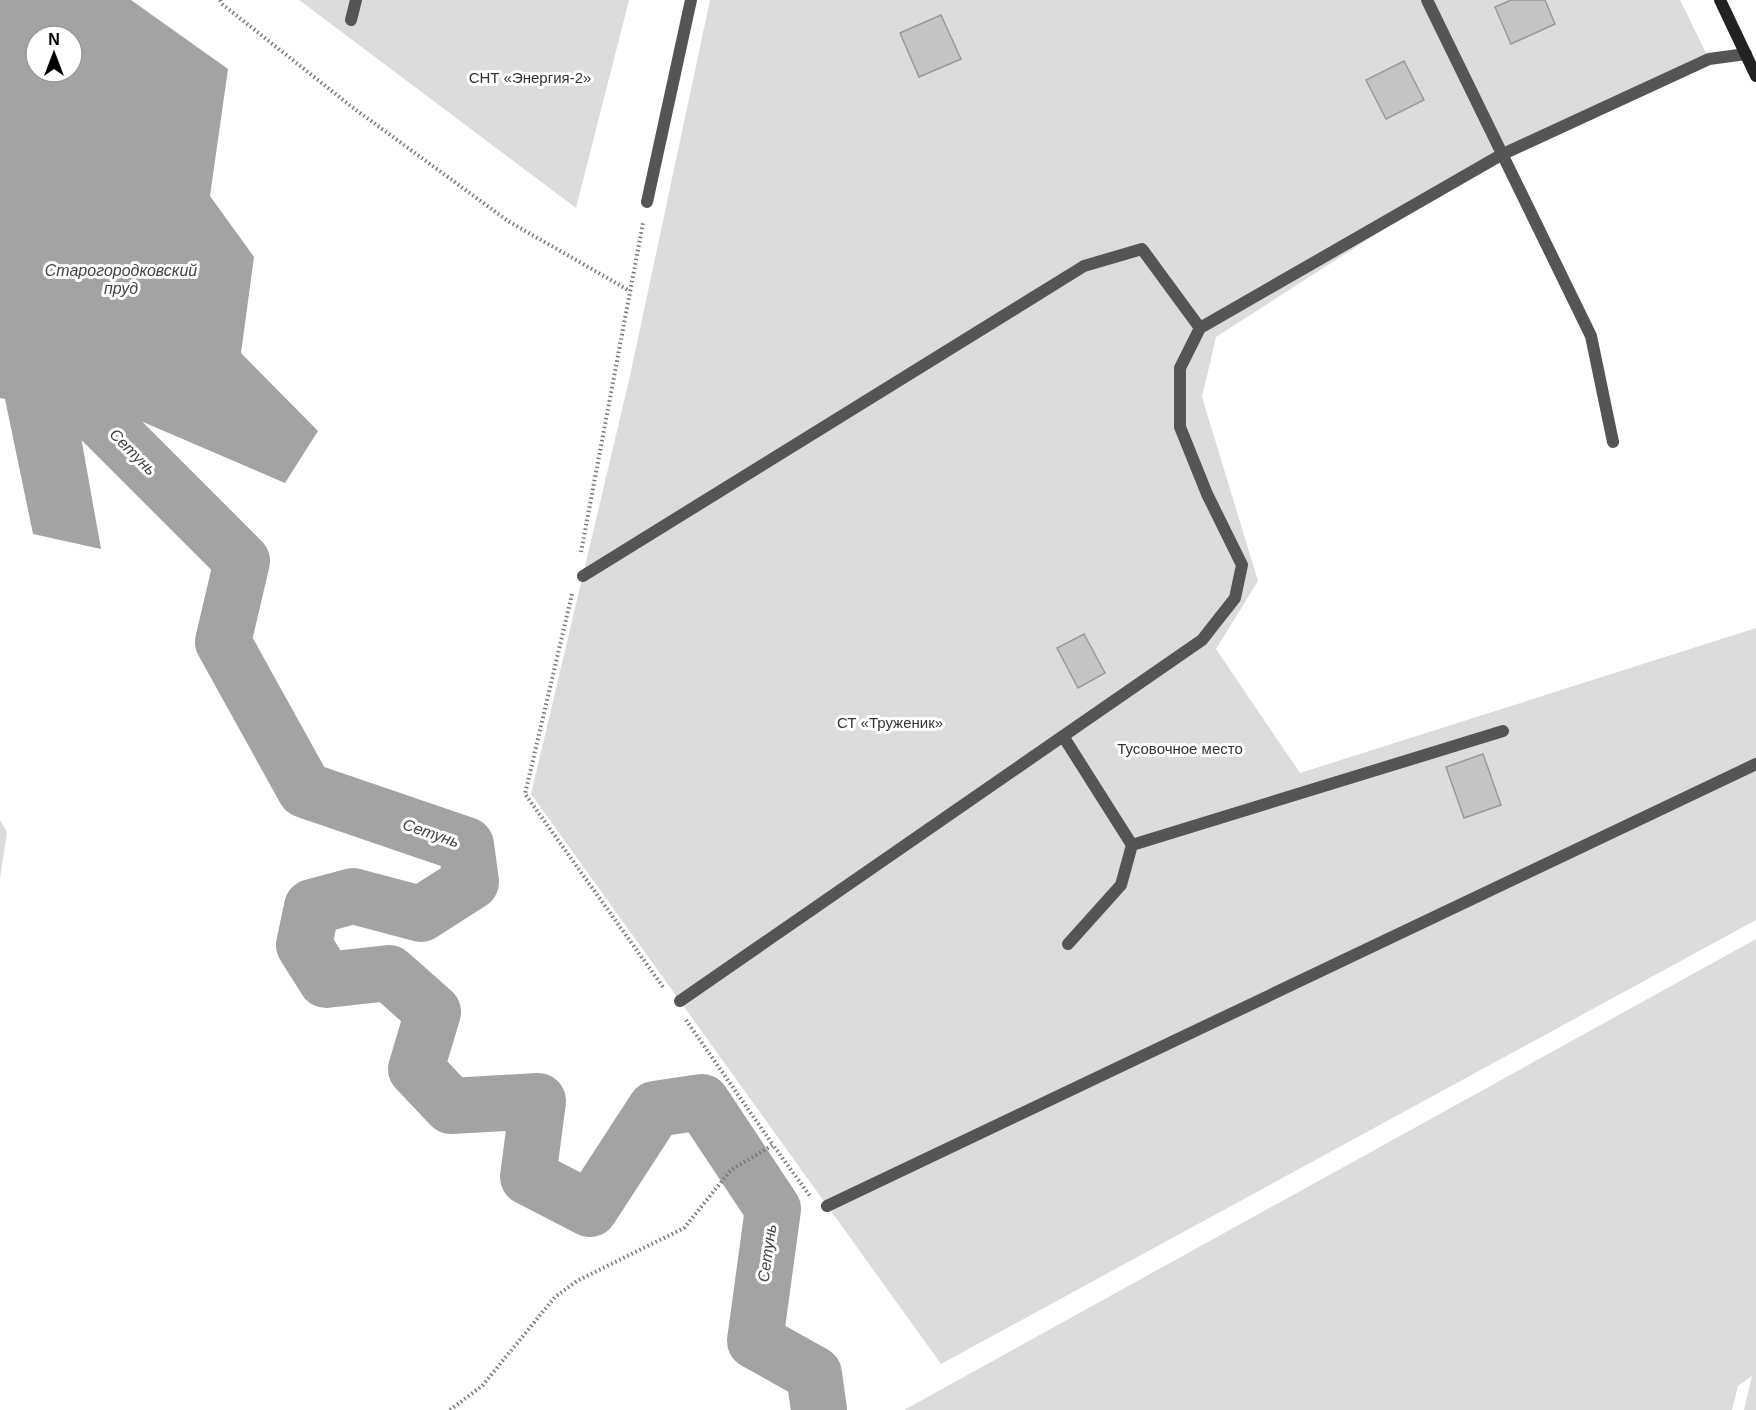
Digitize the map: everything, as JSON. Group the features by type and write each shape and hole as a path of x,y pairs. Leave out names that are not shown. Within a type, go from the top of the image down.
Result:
{"main road":[{"path":"1720,0 1756,76"}],"lane":[{"path":"351,20 356,0"},
{"path":"647,202 691,0"},
{"path":"1426,0 1591,336 1613,442"},
{"path":"675,998 1202,640 1235,598 1242,565 1207,494 1180,427 1180,368 1200,327 1501,154 1709,59 1746,54"},
{"path":"583,576 1084,266 1142,249 1200,327"},
{"path":"1132,845 1503,731"},
{"path":"1063,736 1132,845 1121,885 1068,944"},
{"path":"827,1206 1756,764"}],"path":[{"path":"220,0 222,4 352,107 508,221 630,291"},
{"path":"581,552 647,202"},
{"path":"573,589 525,794 675,998"},
{"path":"682,1015 815,1204 827,1206"},
{"path":"450,1410 482,1386 555,1297 577,1281 684,1228 731,1170 773,1145"}],"green space":[{"name":"СНТ «Энергия-2»","path":"299,0 629,0 576,208"},
{"name":"СТ «Труженик»","path":"710,0 1680,0 1709,59 1493,159 1216,337 1202,397 1258,581 1216,649 1300,773 1756,628 1756,920 941,1364 531,794 630,376"},
{"path":"0,820 7,832 0,879"},
{"path":"1756,939 1756,1410 1744,1410 1752,1376 1738,1386 1732,1410 904,1410"}],"water":[{"name":"Старогородковский пруд","path":"0,0 131,0 228,69 210,196 254,257 241,353 318,431 285,483 73,392 101,549 33,534 5,399 0,398"}],"building":[{"path":"1511,0 1545,0 1555,24 1511,44 1495,7"},
{"path":"941,15 961,59 919,77 900,33"},
{"path":"1404,61 1424,100 1386,119 1366,80"},
{"path":"1084,634 1105,673 1078,688 1057,648"},
{"path":"1483,754 1501,805 1464,818 1446,767"}],"waterway":[{"name":"Сетунь","path":"0,208 73,392 242,561 223,642 305,790 466,845 471,882 421,914 353,896 312,907 304,945 326,980 389,973 433,1012 416,1069 451,1106 538,1101 528,1177 590,1209 655,1109 702,1102 773,1209 755,1341 814,1374 819,1410"}],"park label":[{"name":"Тусовочное место","path":"1180,748"}]}
